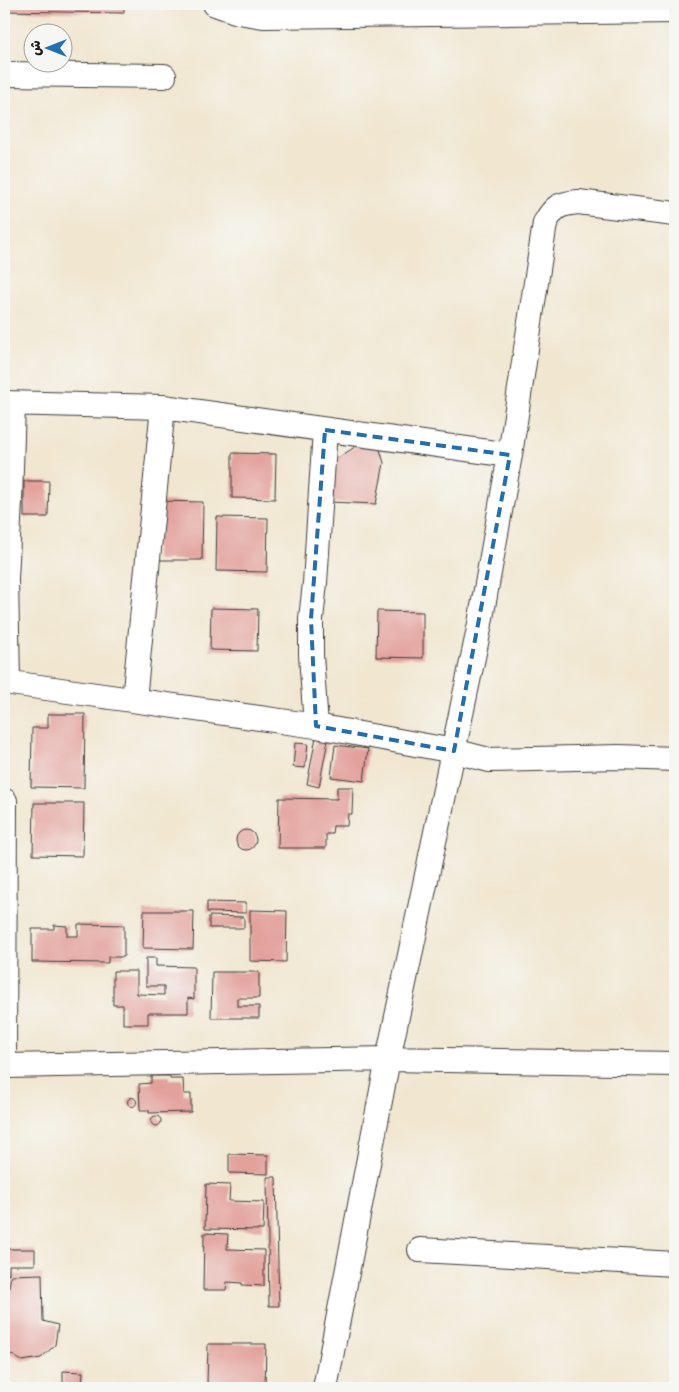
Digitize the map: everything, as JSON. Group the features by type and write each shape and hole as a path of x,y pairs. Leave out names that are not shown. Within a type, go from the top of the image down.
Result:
{"street":[{"path":"215,4 238,12 263,16 675,11"},
{"path":"4,74 164,76"},
{"path":"325,1388 388,1059 479,629 510,455 545,224 553,210 565,203 578,202 675,214"},
{"path":"510,455 162,407 8,403 10,501 6,579 6,682 316,726 454,751 488,760 619,757 675,759"},
{"path":"134,700 162,407"},
{"path":"316,726 311,655 311,619 325,430"},
{"path":"5,800 4,1066 388,1059 675,1064"},
{"path":"420,1250 675,1264"}],"highlighted area":[{"path":"325,430 510,455 454,751 316,726 311,619"}],"building":[{"path":"4,4 124,4 124,13 4,11"},
{"path":"358,445 379,446 384,463 376,504 329,502 333,461"},
{"path":"232,453 276,454 275,499 232,498"},
{"path":"24,481 49,481 48,517 24,517"},
{"path":"157,501 203,502 202,560 156,560"},
{"path":"217,517 268,518 267,572 216,571"},
{"path":"211,608 258,609 257,651 210,650"},
{"path":"377,611 423,612 423,658 376,657"},
{"path":"48,714 85,714 84,788 31,787 32,728 48,728"},
{"path":"316,737 328,740 319,787 307,784"},
{"path":"295,743 308,744 305,768 293,767"},
{"path":"335,745 368,749 364,781 331,777"},
{"path":"337,787 353,787 352,814 348,814 347,826 333,826 332,834 326,834 326,848 278,848 279,798 337,799"},
{"path":"34,803 84,803 83,856 33,855"},
{"path":"246,830 253,833 256,840 253,847 246,850 239,847 236,840 239,833"},
{"path":"207,902 246,903 246,913 207,912"},
{"path":"250,910 287,911 286,962 250,961"},
{"path":"144,911 194,911 193,949 143,948"},
{"path":"209,916 244,917 244,928 209,928"},
{"path":"78,924 124,925 124,957 108,957 108,963 32,962 32,929 54,929 54,925 67,926 67,936 78,936"},
{"path":"146,958 156,958 156,966 194,967 194,999 188,998 188,1013 148,1013 148,1024 123,1024 123,1005 113,1005 113,971 137,971 137,994 164,995 164,986 146,986"},
{"path":"212,972 259,972 259,998 237,998 237,1006 259,1006 259,1018 211,1018"},
{"path":"151,1076 170,1076 170,1079 183,1079 184,1094 191,1094 191,1112 149,1113 149,1110 140,1110 139,1084 151,1083"},
{"path":"132,1097 137,1102 132,1107 127,1102"},
{"path":"154,1116 158,1116 161,1121 160,1125 154,1126 151,1123 151,1119"},
{"path":"229,1154 268,1155 268,1174 229,1173"},
{"path":"267,1177 276,1177 279,1306 269,1306"},
{"path":"206,1184 230,1185 229,1201 264,1202 263,1230 205,1229"},
{"path":"204,1233 228,1234 227,1249 264,1250 264,1286 227,1282 226,1290 203,1290"},
{"path":"4,1249 35,1249 35,1265 9,1265 9,1275 4,1274"},
{"path":"42,1274 43,1321 58,1325 55,1345 41,1358 22,1361 4,1350 4,1308 11,1275"},
{"path":"208,1344 266,1344 265,1387 207,1386"},
{"path":"63,1371 83,1372 82,1388 63,1387"}]}
